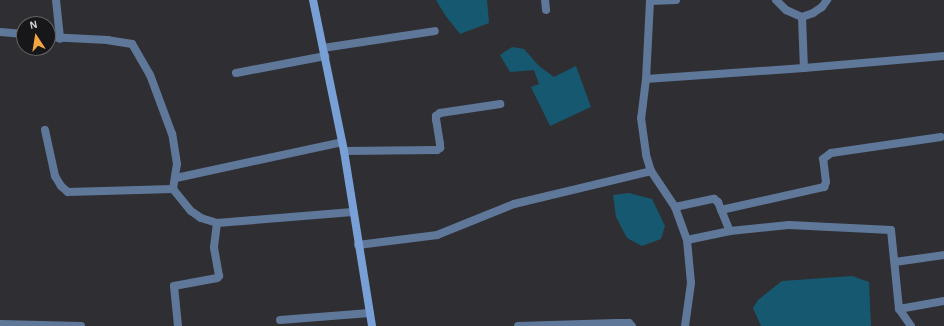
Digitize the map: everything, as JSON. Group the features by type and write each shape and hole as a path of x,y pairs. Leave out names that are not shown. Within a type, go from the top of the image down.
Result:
{"street":[{"path":"56,0 60,39"},
{"path":"313,0 344,151 372,326"},
{"path":"545,0 546,10"},
{"path":"676,0 650,1 646,79 641,118 645,149 651,171 675,207 687,240 691,283 685,326"},
{"path":"776,0 786,10 802,17 813,13 822,7 827,0"},
{"path":"802,17 804,68"},
{"path":"236,73 324,52 435,31"},
{"path":"0,32 16,33"},
{"path":"56,38 108,40 132,44 150,75 172,134 177,164 176,178 173,189"},
{"path":"646,79 944,56"},
{"path":"344,151 437,150 440,148 440,144 436,116 440,113 500,104"},
{"path":"45,130 55,176 61,186 68,192 173,189"},
{"path":"721,210 824,187 826,182 823,159 831,153 941,137"},
{"path":"176,178 342,142"},
{"path":"358,246 437,235 514,204 651,171"},
{"path":"173,189 191,211 201,218 217,223 353,212"},
{"path":"675,207 714,199 718,202 730,231"},
{"path":"178,326 174,286 217,278 219,276 214,247 217,223"},
{"path":"687,240 730,231 789,225 891,230 899,309 911,326"},
{"path":"894,262 944,255"},
{"path":"899,309 944,301"},
{"path":"280,320 370,313"},
{"path":"518,326 629,323 632,326"},
{"path":"0,324 81,326"}],"water":[{"path":"436,0 487,0 489,23 460,34 445,15"},
{"path":"512,47 524,49 539,66 554,77 576,66 591,107 550,126 531,87 539,84 534,70 510,72 500,55"},
{"path":"629,193 652,199 665,226 661,239 642,246 627,238 616,217 613,195"},
{"path":"852,276 869,282 871,326 761,326 753,308 758,300 782,281"}]}
